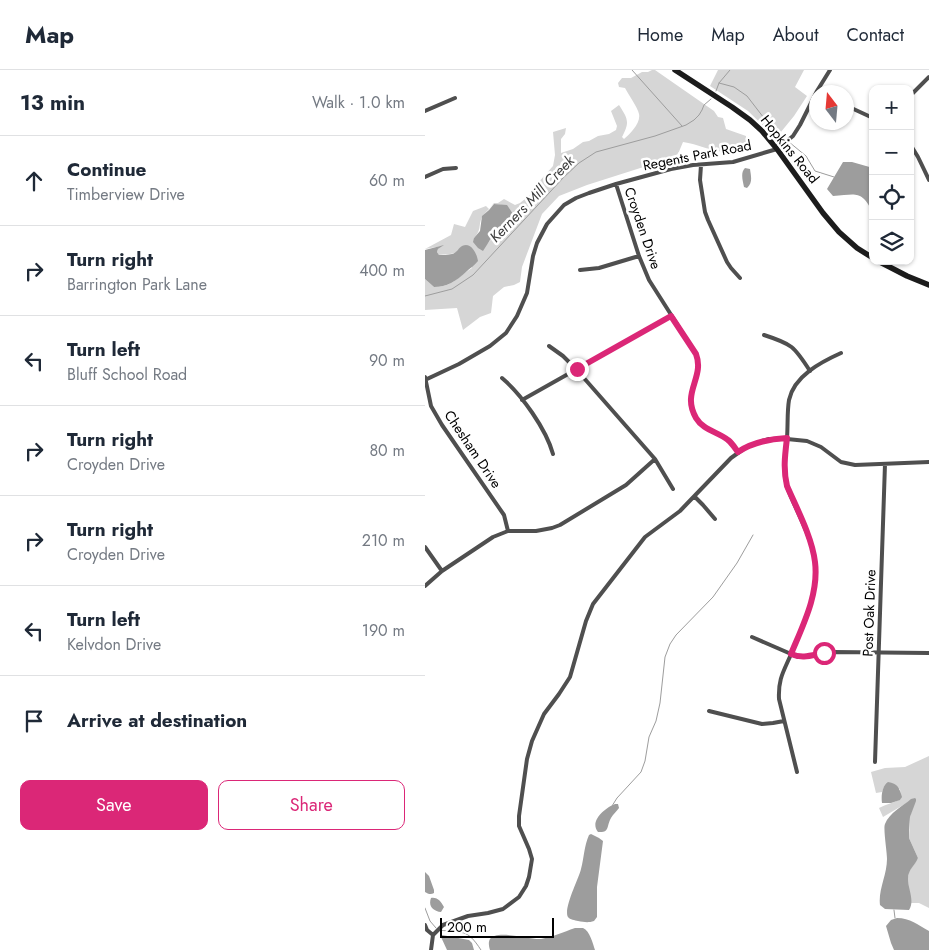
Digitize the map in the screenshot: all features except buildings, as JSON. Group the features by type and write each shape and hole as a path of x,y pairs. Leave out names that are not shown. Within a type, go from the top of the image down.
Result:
{"main road":[{"name":"Hopkins Road","path":"675,70 732,107 762,131 839,232 869,256"},
{"path":"886,265 929,285"}],"street":[{"path":"822,85 830,70"},
{"path":"914,92 929,77"},
{"path":"425,111 455,98"},
{"path":"777,149 793,136 809,108"},
{"path":"854,109 869,116"},
{"name":"Regents Park Road","path":"425,379 459,364 506,333 517,316 527,293 535,249 543,230 561,208 570,201 589,192 683,166 733,162 777,149"},
{"path":"914,150 929,180"},
{"path":"701,165 701,188 707,220 727,262 740,278"},
{"path":"425,177 443,169 456,168"},
{"name":"Croyden Drive","path":"616,184 639,256 649,280 696,354 698,369 690,399 695,416 703,427 727,440 738,452"},
{"path":"580,270 599,268 639,256"},
{"path":"522,400 671,316"},
{"path":"764,335 789,345 798,352 810,370"},
{"path":"549,346 577,369 655,459 673,489"},
{"path":"797,772 779,699 779,683 807,617 816,578 815,562 808,536 785,477 789,400 792,390 810,370 841,353"},
{"path":"502,378 522,400 541,426 553,454"},
{"name":"Chesham Drive","path":"425,379 431,406 441,425 504,515 508,531"},
{"path":"431,950 435,933 440,927 467,916 503,909 519,897 526,886 532,859 519,826 519,816 527,759 532,741 544,714 570,677 586,621 593,604 645,537 681,511 738,452 769,439 798,439 815,444 847,464 929,462"},
{"path":"425,586 442,571 493,537 508,531 544,530 559,525 626,485 655,459"},
{"name":"Post Oak Drive","path":"875,762 885,464"},
{"path":"695,497 715,519"},
{"path":"425,547 442,571"},
{"path":"752,637 798,657 807,658 834,652 929,653"},
{"path":"709,711 762,724 784,721"},
{"path":"425,925 427,930 435,933"}],"shaded area":[{"path":"655,70 714,111 718,117 723,118 726,129 746,136 746,144 738,150 723,152 683,142 678,154 559,196 542,214 522,267 520,282 504,287 493,296 491,313 480,317 463,330 457,308 425,310 425,279 434,287 440,287 454,281 472,268 467,245 454,253 439,255 438,249 442,246 425,249 451,235 454,224 465,227 473,211 486,206 489,209 494,203 504,199 515,205 531,194 534,198 537,184 553,166 555,155 553,132 566,128 565,134 561,139 561,153 573,149 583,142 616,130 617,126 611,111 619,105 627,121 622,137 624,139 637,125 639,114 625,88 619,87 618,83 622,78 631,78 642,72","holes":["494,204 502,205 511,218 486,245 474,238 484,214"]},
{"path":"718,70 804,70 795,87 807,96 776,138 748,111 710,86"},
{"path":"843,162 852,162 869,167 869,205 857,195 833,196 827,189"},
{"path":"745,168 750,169 751,177 751,182 747,188 744,187 742,177"},
{"path":"494,204 507,205 513,214 483,251 473,242 480,231 482,216"},
{"path":"444,245 438,249 439,255 454,253 462,246 468,245 475,252 478,261 455,281 447,285 434,287 425,279 425,250"},
{"path":"929,756 929,908 919,903 911,903 908,888 909,872 918,858 909,838 910,817 915,798 883,817 879,808 901,799 900,789 884,787 882,792 876,793 871,772 885,768 905,767"},
{"path":"888,782 898,786 902,797 900,800 891,803 882,803 882,791"},
{"path":"915,798 916,801 910,817 909,838 918,858 908,876 911,906 909,910 885,909 880,905 880,899 887,865 885,824 893,813"},
{"path":"615,804 618,804 619,808 611,818 607,829 604,832 598,832 595,824 599,815"},
{"path":"591,834 603,841 597,887 597,917 594,921 586,922 570,919 567,913 569,901 581,869 587,839"},
{"path":"425,872 429,876 434,890 433,894 425,892"},
{"path":"431,898 437,899 442,903 444,907 441,912 432,908"},
{"path":"897,918 910,921 929,931 929,950 894,950 886,926 891,920"},
{"path":"575,928 583,928 588,932 595,950 490,950 489,947 489,940 494,936 506,935 541,939"},
{"path":"442,935 469,940 474,950 447,950 441,937"}],"waterway":[{"path":"632,70 682,126"},
{"name":"Kerners Mill Creek","path":"716,91 719,83 730,70"},
{"path":"719,83 734,87 747,96 767,122 786,139"},
{"name":"Kerners Mill Creek","path":"425,296 452,289 473,275 579,163 596,152 655,136 686,125 699,115 704,105 711,99"},
{"path":"789,142 806,156 815,171 834,177"},
{"path":"612,806 641,772 645,761 649,737 656,721 660,703 665,657 670,644 676,635 713,597 737,563 753,535"},
{"path":"425,908 430,921 436,928"},
{"path":"894,910 895,918"},
{"path":"440,930 463,933 471,938 481,950"}],"route":[{"path":"577,369 671,316 696,354 699,366 690,402 697,420 703,427 730,442 738,452 753,444 769,439 787,438 785,477 813,552 816,578 812,602 791,654 807,658 824,653"}]}
